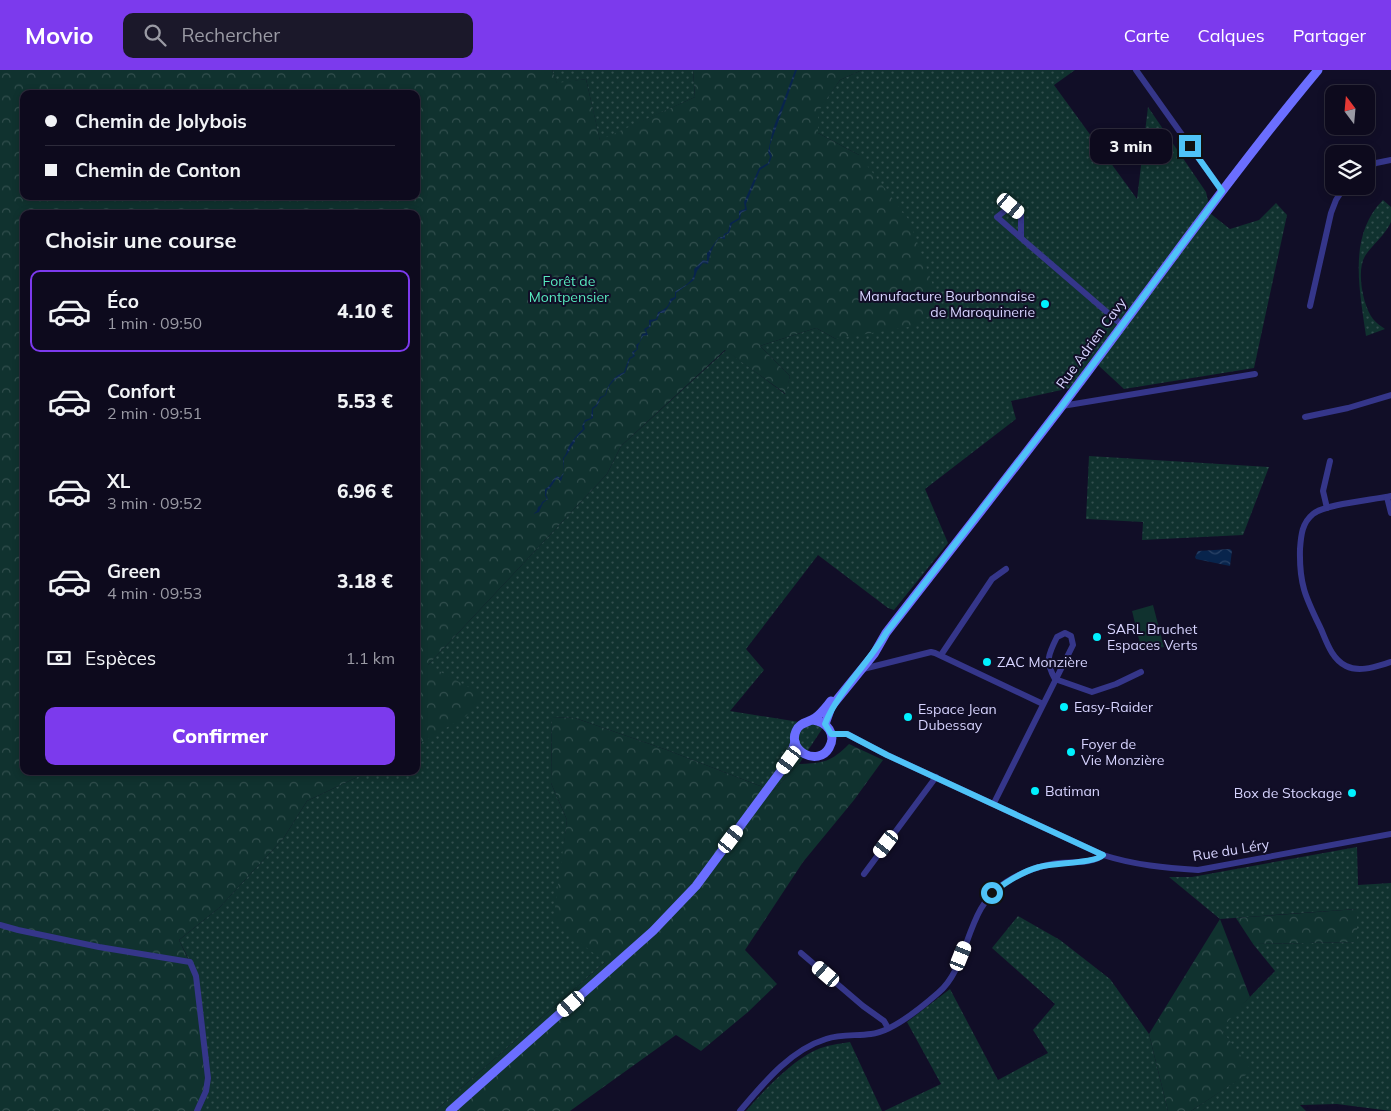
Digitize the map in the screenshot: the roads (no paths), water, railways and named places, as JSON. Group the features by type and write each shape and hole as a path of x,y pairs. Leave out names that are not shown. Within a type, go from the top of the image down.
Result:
{"main road":[{"name":"Rue Adrien Cavy","path":"813,720 886,633 1062,406 1222,191 1318,70"},
{"name":"Rue Adrien Cavy","path":"825,724 831,707 874,654 886,633"},
{"path":"450,1111 653,931 696,886 789,760 795,742 796,731 800,726 804,722 813,720 825,724 831,734 830,747 826,752 815,757 803,754 789,760"},
{"path":"795,742 803,754"}],"street":[{"path":"1136,70 1222,191"},
{"path":"1375,164 1391,160"},
{"path":"1310,306 1331,214 1339,195"},
{"path":"1021,238 1021,215 1011,206 996,217 1122,324"},
{"path":"1062,406 1255,374"},
{"path":"1305,417 1348,408 1391,395"},
{"path":"1327,508 1323,491 1330,461"},
{"path":"1391,513 1389,497 1327,508 1312,514 1306,520 1301,535 1300,575 1307,599 1331,652 1337,660 1355,669 1367,669 1391,662"},
{"path":"941,654 992,579 1006,570"},
{"path":"994,803 1043,704 1056,680 1073,646 1071,636 1065,633 1057,637 1049,652 1049,668 1056,680 1092,692 1116,684 1141,672"},
{"path":"862,669 931,652 941,654 1043,704"},
{"path":"874,654 883,663"},
{"name":"Rue du Léry","path":"831,734 847,734 1103,855 1120,860 1166,868 1198,870 1391,834"},
{"path":"864,874 936,777"},
{"path":"740,1111 776,1072 803,1050 825,1039 871,1034 888,1028 901,1021 945,986 954,972 982,906 992,893 1005,883 1024,872 1039,867 1054,863 1088,861 1101,858 1103,855"},
{"path":"0,925 99,947 190,962 196,976 208,1078 206,1091 197,1111"},
{"path":"801,953 863,1006 884,1021 888,1028"}],"water":[{"path":"795,70 797,70 770,145 772,156 769,164 760,170 746,204 747,210 741,213 740,219 732,224 729,233 725,235 725,239 719,238 708,264 703,263 697,271 694,280 676,293 676,298 664,313 660,313 657,320 651,322 651,326 646,330 648,335 643,336 640,342 642,334 646,333 644,329 649,326 649,320 656,319 658,312 665,309 670,299 675,297 675,292 691,280 694,269 703,260 707,261 707,253 719,237 723,237 724,234 728,232 730,223 739,218 739,211 745,209 744,202 759,168 768,163 770,157 768,152 773,129"},
{"path":"640,342 638,349 634,353 635,356 630,359 625,373 616,379 606,395 601,398 597,406 593,409 593,418 585,422 585,429 575,439 575,442 564,458 564,472 563,458 569,446 583,429 582,426 585,420 591,418 592,408 600,397 605,395 612,381 624,372 629,358 633,356 632,352 637,349 636,345"},
{"path":"564,472 561,481 557,478 547,490 546,495 548,499 543,503 539,512 533,514 542,502 547,499 545,496 545,489 557,476 560,478"},
{"path":"1230,549 1232,551 1230,566 1196,559 1195,557 1198,551"}],"place":[{"name":"Manufacture Bourbonnaise de Maroquinerie","path":"1045,304"},
{"name":"SARL Bruchet Espaces Verts","path":"1097,637"},
{"name":"ZAC Monzière","path":"987,662"},
{"name":"Easy-Raider","path":"1064,707"},
{"name":"Espace Jean Dubessay","path":"908,717"},
{"name":"Foyer de Vie Monzière","path":"1071,752"},
{"name":"Batiman","path":"1035,791"},
{"name":"Box de Stockage","path":"1352,793"}],"park label":[{"name":"Forêt de Montpensier","path":"569,290"}]}
